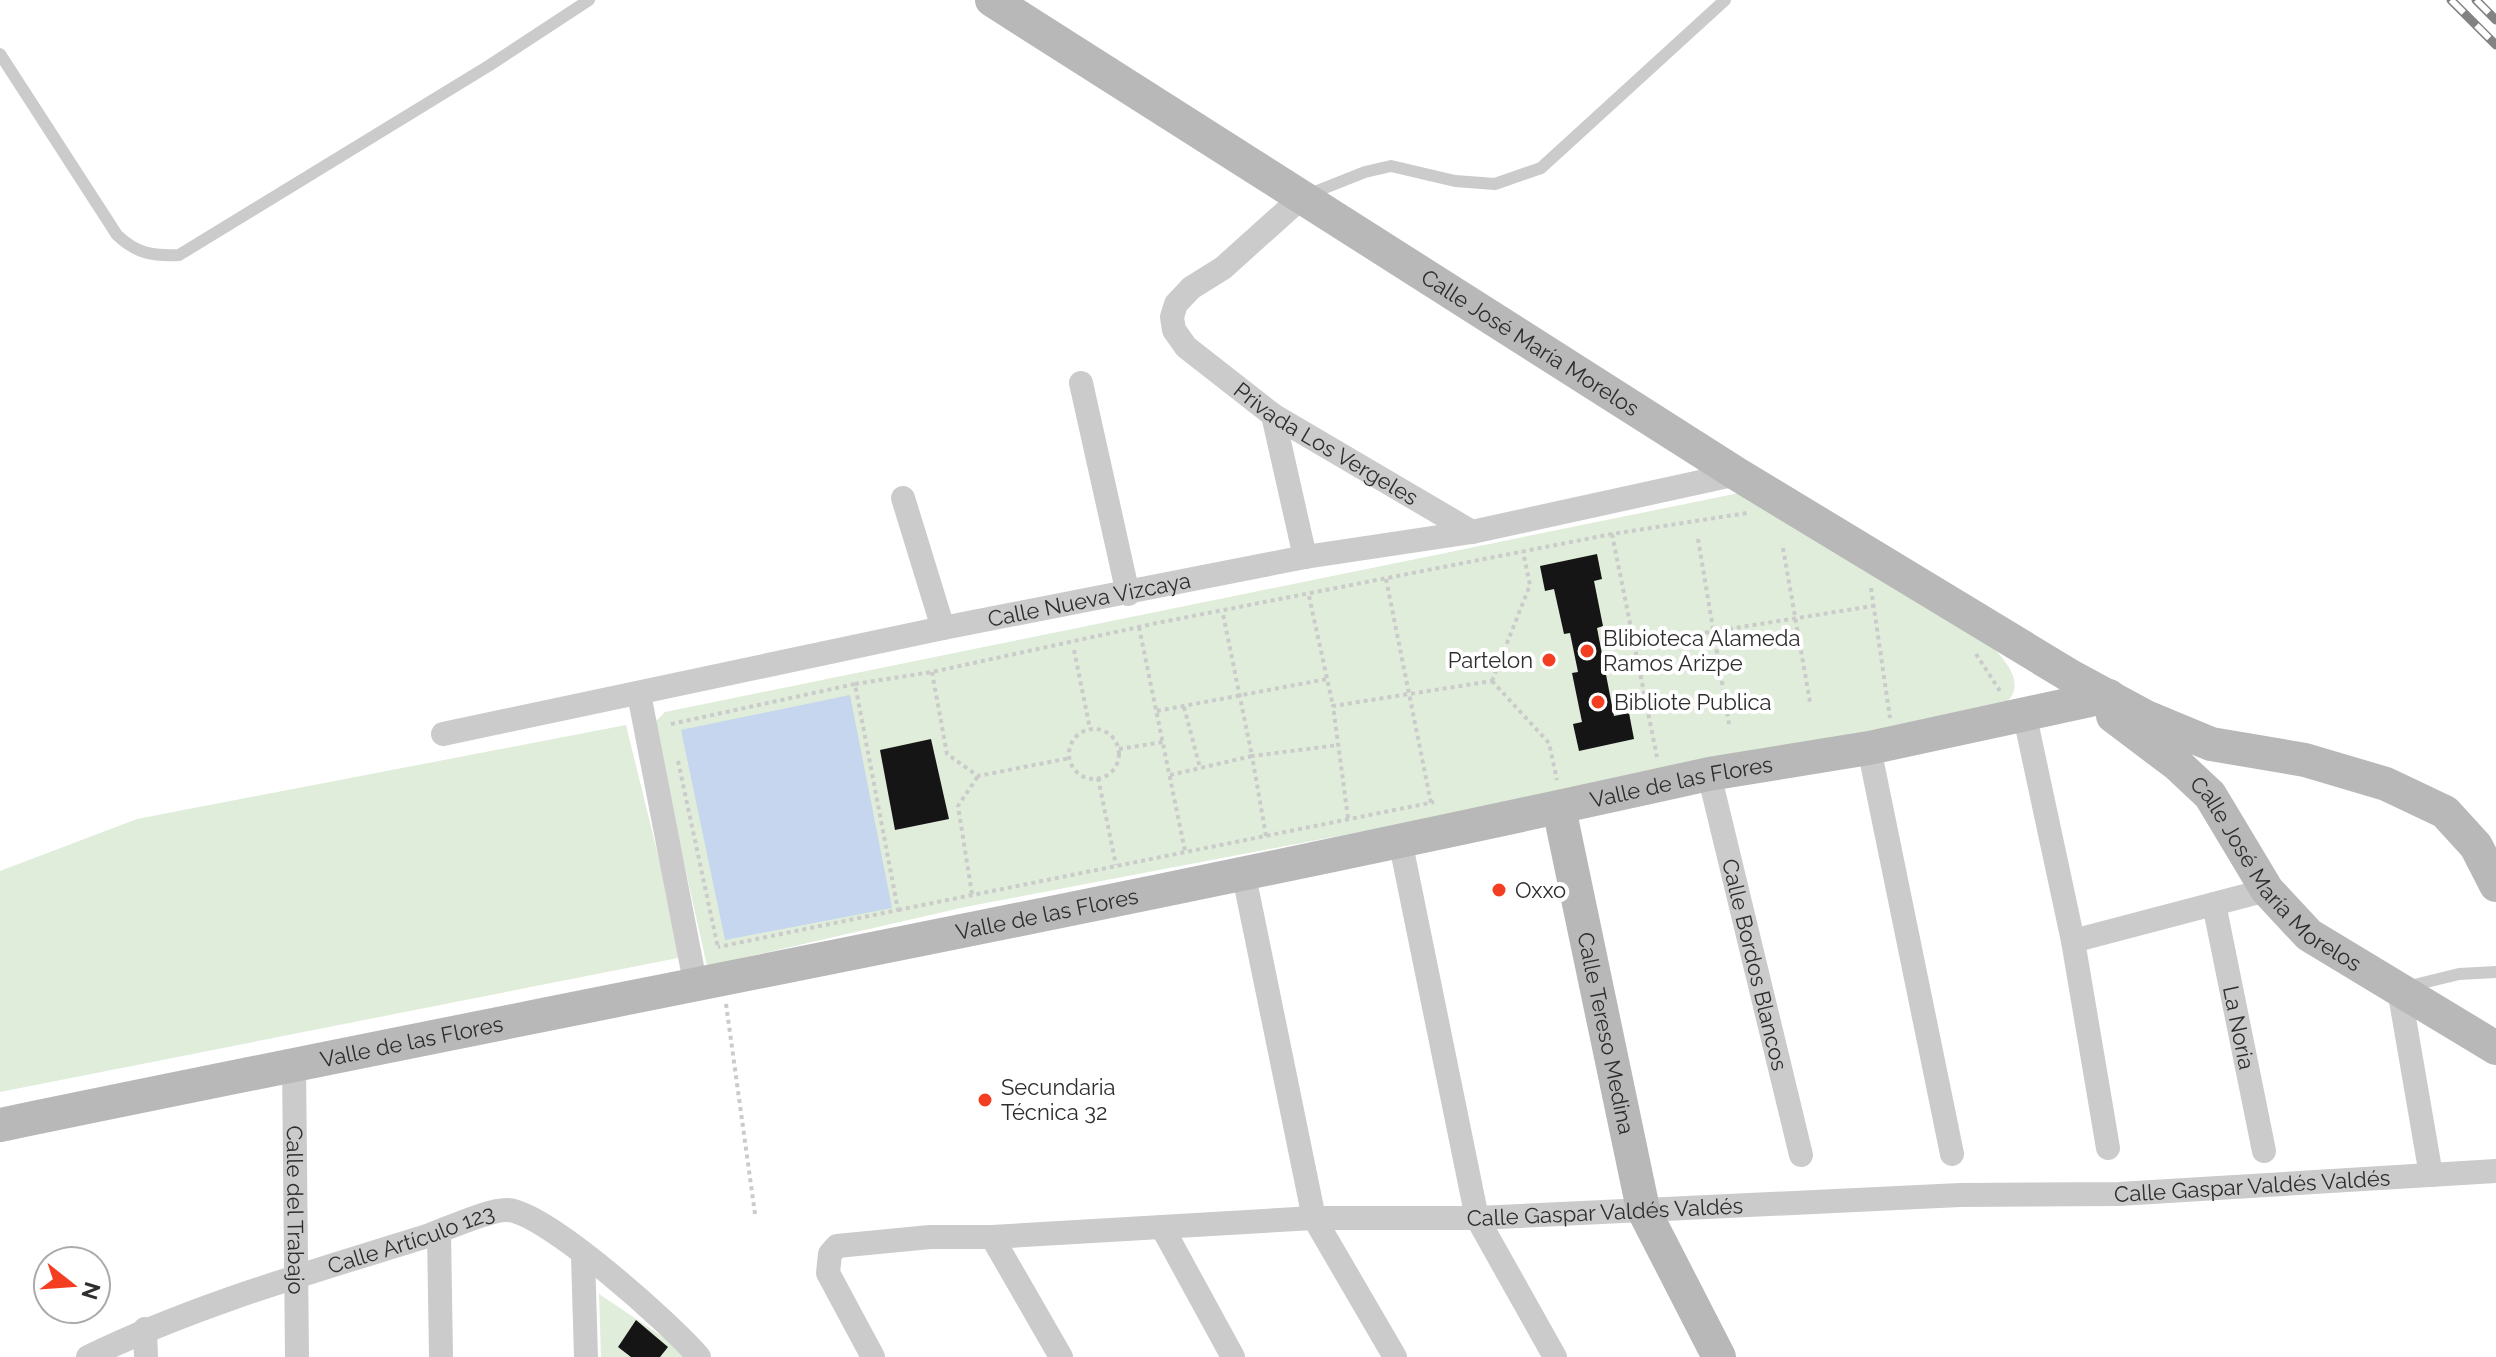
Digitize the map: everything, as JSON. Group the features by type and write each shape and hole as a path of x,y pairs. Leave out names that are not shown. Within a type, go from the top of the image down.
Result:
{"street":[{"name":"Calle José María Morelos","path":"992,0 1737,474 2092,692 2211,744 2305,760 2386,784 2445,812 2476,846 2496,885"},
{"name":"Privada Los Vergeles","path":"1302,197 1270,229 1223,268 1191,288 1176,304 1172,317 1174,330 1186,347 1273,415 1472,532"},
{"path":"1081,383 1128,594"},
{"path":"1273,415 1305,557"},
{"name":"Calle Nueva Vizcaya","path":"443,734 943,628 1305,557 1472,532 1737,474"},
{"path":"903,498 943,628"},
{"name":"Calle José María Morelos","path":"2092,692 2210,795 2267,890 2309,935 2496,1048"},
{"name":"Valle de las Flores","path":"0,1125 294,1064 709,985 1400,840 1559,796 1869,748 2025,717 2092,692"},
{"path":"639,694 709,985"},
{"path":"2025,717 2073,941 2108,1148"},
{"path":"1869,748 1952,1154"},
{"name":"Calle Bordos Blancos","path":"1709,774 1801,1155"},
{"name":"Calle Tereso Medina","path":"1559,796 1643,1209 1719,1357"},
{"path":"1400,840 1477,1218 1555,1357"},
{"path":"1243,871 1314,1218 1395,1357"},
{"path":"2073,941 2267,890"},
{"name":"La Noria","path":"2214,904 2264,1151"},
{"path":"2399,989 2431,1175"},
{"name":"Calle del Trabajo","path":"294,1064 297,1357"},
{"name":"Calle Gaspar Valdés Valdés","path":"873,1357 828,1273 830,1254 837,1246 930,1237 992,1237 1314,1218 1477,1218 1960,1195 2119,1194 2496,1171"},
{"name":"Calle Artículo 123","path":"88,1357 145,1329 296,1274 439,1232 504,1209 541,1222 680,1334 699,1357"},
{"path":"1162,1227 1233,1357"},
{"path":"439,1232 441,1357"},
{"path":"992,1237 1061,1357"},
{"path":"583,1256 586,1357"},
{"path":"145,1329 146,1357"}],"lane":[{"path":"0,54 117,235 133,250 156,256 179,255 490,65 589,0"},
{"path":"1302,197 1365,172 1391,166 1424,171 1455,181 1495,184 1541,168 1725,0"},
{"path":"2399,989 2459,974 2496,972"}],"path":[{"path":"673,738 671,724 855,684 932,672 1139,627 1612,534 1745,512 1758,519"},
{"path":"1612,534 1657,759"},
{"path":"1698,539 1729,724"},
{"path":"1783,548 1810,702"},
{"path":"1492,681 1530,585 1523,552"},
{"path":"1386,579 1431,803"},
{"path":"1882,590 1870,582 1890,720"},
{"path":"1309,596 1333,706 1348,818"},
{"path":"1634,644 1873,606"},
{"path":"1223,614 1266,836"},
{"path":"1139,627 1185,851"},
{"path":"1966,645 1984,661 2002,689 1993,696"},
{"path":"1074,650 1090,729"},
{"path":"932,672 947,754 978,776"},
{"path":"1157,711 1327,679"},
{"path":"1333,706 1492,681"},
{"path":"1492,681 1549,743 1559,796"},
{"path":"855,684 898,910"},
{"path":"1184,707 1200,768"},
{"path":"1090,729 1111,735 1119,749 1112,771 1098,778 1077,772 1070,758 1077,736 1090,729"},
{"path":"1119,749 1163,742"},
{"path":"1170,775 1252,756 1339,745"},
{"path":"676,752 718,947 709,985 755,1214"},
{"path":"972,894 958,806 978,776 1070,758"},
{"path":"718,947 1116,865 1098,778"}],"green space":[{"path":"1744,492 1992,646 2011,671 2015,688 2012,696 1995,711 965,907 707,966 653,724 665,712"},
{"path":"626,725 683,957 0,1092 0,871 137,819"},
{"path":"599,1294 693,1357 601,1357"}],"water":[{"path":"850,695 892,908 725,940 681,730"}],"building":[{"name":"Blibioteca Alameda Ramos Arizpe","path":"1597,554 1602,579 1594,581 1603,626 1597,628 1614,716 1629,713 1634,739 1579,751 1573,724 1582,722 1572,673 1578,672 1570,633 1564,634 1554,589 1545,591 1540,566"},
{"path":"931,739 949,819 895,830 880,750"},
{"path":"636,1320 668,1347 660,1357 631,1357 618,1347"}],"railway":[{"path":"2451,0 2496,45"},
{"path":"2476,0 2496,20"}],"place":[{"name":"Blibioteca Alameda Ramos Arizpe","path":"1587,651"},
{"name":"Partelon","path":"1549,660"},
{"name":"Bibliote Publica","path":"1598,702"},
{"name":"Oxxo","path":"1499,890"},
{"name":"Secundaria Técnica 32","path":"985,1100"}]}
